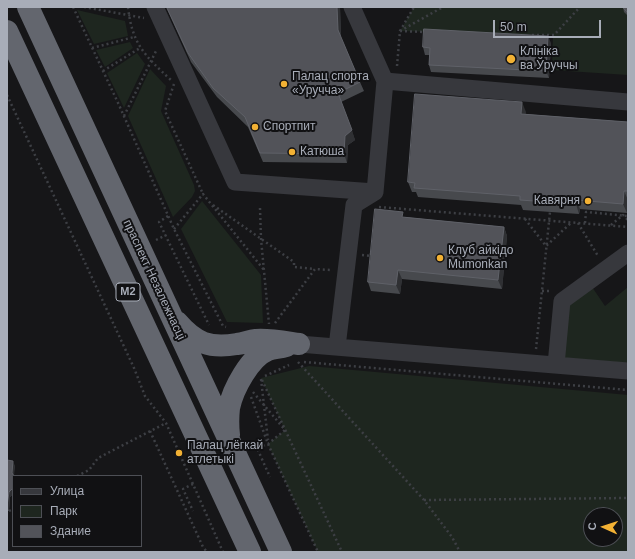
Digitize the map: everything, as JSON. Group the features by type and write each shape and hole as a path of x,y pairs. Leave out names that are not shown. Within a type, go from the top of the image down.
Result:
{"highway":[{"name":"праспект Незалежнасці","path":"28,7 281,552"},
{"name":"М2","path":"7,31 250,552"},
{"path":"171,316 185,331 210,346 229,346 258,340 298,353"},
{"path":"229,441 229,408 238,383 247,369 257,357 268,350 298,353"}],"street":[{"path":"352,7 390,82 380,196"},
{"path":"161,20 235,182 380,196"},
{"path":"390,82 628,102"},
{"path":"337,347 354,205 380,196"},
{"path":"556,365 562,300 628,253"},
{"path":"298,353 337,347 628,371"}],"path":[{"path":"73,7 124,116 174,229 223,326 231,327"},
{"path":"84,7 129,16 161,20 151,61 124,116"},
{"path":"128,7 134,37 140,48 174,83 164,111 203,194 264,270"},
{"path":"390,82 400,31 414,7"},
{"path":"400,31 443,7"},
{"path":"530,35 554,36 580,7"},
{"path":"400,31 430,32"},
{"path":"92,48 134,37"},
{"path":"103,71 140,48"},
{"path":"7,95 134,368 145,396 166,423 223,552"},
{"path":"174,229 203,194"},
{"path":"380,196 385,208 628,226"},
{"path":"210,202 294,262 294,267 315,269 347,263 371,256 372,249"},
{"path":"260,208 261,238 270,330"},
{"path":"535,363 550,212"},
{"path":"585,223 586,212 628,216"},
{"path":"623,215 628,220"},
{"path":"611,225 623,215"},
{"path":"168,216 160,222 208,325"},
{"path":"525,219 546,246"},
{"path":"546,246 572,222"},
{"path":"578,223 598,256"},
{"path":"274,324 315,269"},
{"path":"298,353 424,500 452,537 460,552"},
{"path":"254,381 261,378 298,353 628,390"},
{"path":"261,378 268,444"},
{"path":"261,378 342,552"},
{"path":"270,477 257,448 268,444 285,430 250,391 268,444 318,552"},
{"path":"79,475 89,470 98,458 166,423"},
{"path":"150,431 206,552"},
{"path":"193,484 183,489 193,510"},
{"path":"424,500 628,498"}],"green space":[{"path":"414,7 628,7 628,75 552,70 553,35 400,31"},
{"path":"77,10 125,21 128,36 94,44"},
{"path":"130,42 133,48 105,67 96,50"},
{"path":"137,53 145,64 124,108 107,73"},
{"path":"150,69 166,86 161,111 194,185 195,191 192,197 173,217 128,116"},
{"path":"202,201 261,275 263,323 227,322 181,229"},
{"path":"592,287 605,306 628,287 628,363 563,358 566,304"},
{"path":"309,366 628,395 628,552 318,552 268,444 285,430 261,378"}],"building":[{"name":"Палац спорта «Уручча»","path":"167,7 337,7 338,30 360,82 338,93 352,130 345,136 344,154 260,153 245,117 213,88 188,53"},
{"path":"623,7 628,7 628,13"},
{"path":"424,29 548,36 546,71 429,65 430,48 423,47"},
{"path":"415,94 522,102 521,114 628,122 628,191 624,191 623,204 576,200 576,204 520,200 520,196 414,188 415,183 408,182"},
{"name":"Клуб айкідо Mumonkan","path":"375,209 403,212 402,217 504,227 498,280 398,270 396,285 368,282"},
{"path":"7,460 13,461 12,473 13,475 12,475 12,489 9,492 7,506"}],"place":[{"name":"Клініка ва Ўруччы","path":"511,59"},
{"name":"Палац спорта «Уручча»","path":"284,84"},
{"name":"Спортпит","path":"255,127"},
{"name":"Катюша","path":"292,152"},
{"name":"Кавярня","path":"588,201"},
{"name":"Клуб айкідо Mumonkan","path":"440,258"},
{"name":"Палац лёгкай атлетыкі","path":"179,453"}]}
